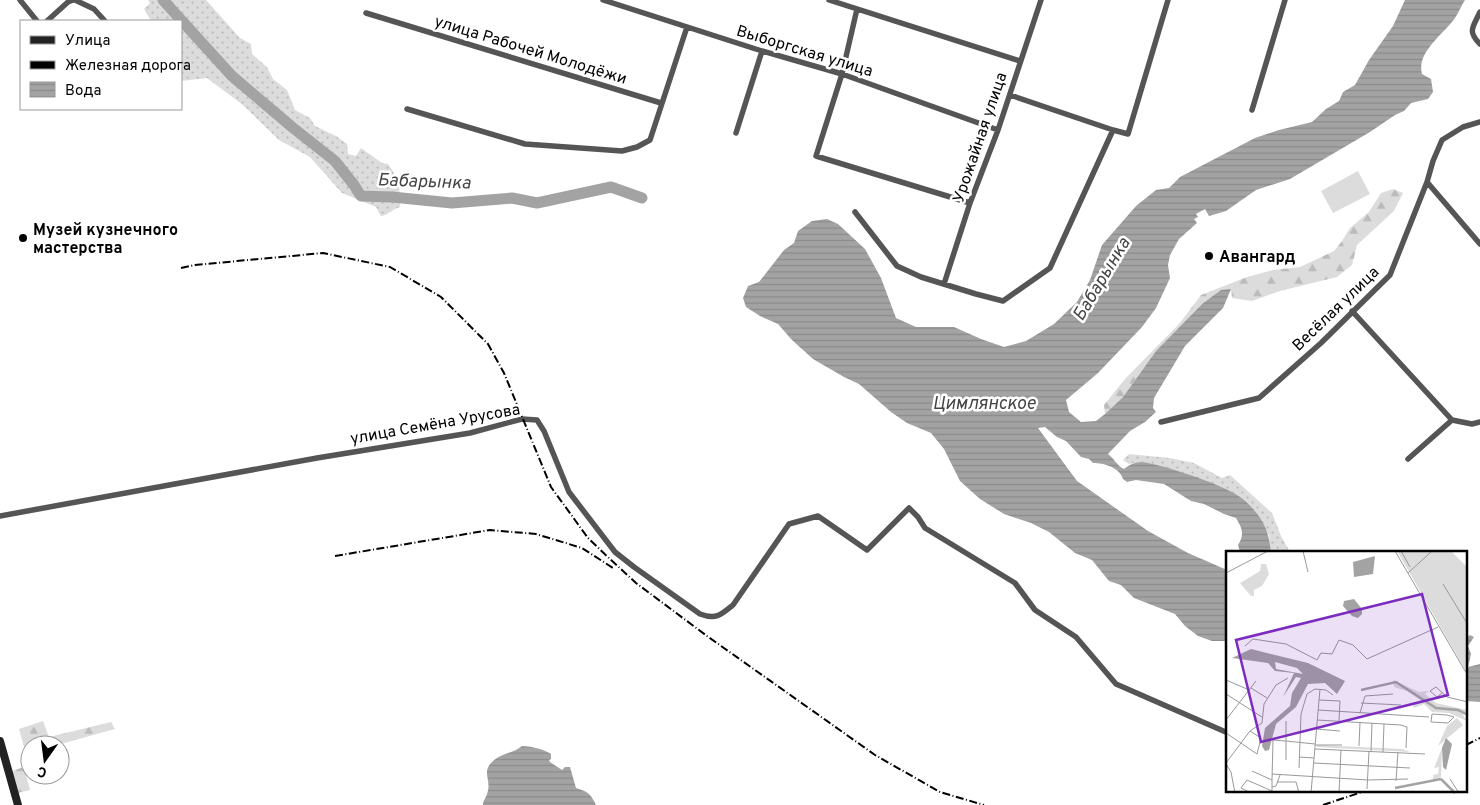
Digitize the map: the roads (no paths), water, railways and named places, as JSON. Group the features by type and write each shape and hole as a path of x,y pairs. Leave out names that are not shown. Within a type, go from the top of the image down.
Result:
{"street":[{"path":"20,0 36,20"},
{"path":"49,20 68,2 74,0 94,9 104,20"},
{"name":"Выборгская улица","path":"603,0 762,51 842,74 998,130"},
{"path":"829,0 1020,61"},
{"name":"Урожайная улица","path":"944,284 970,203 998,130 1041,0"},
{"path":"1010,94 1128,134 1168,0"},
{"path":"1252,110 1285,0"},
{"path":"857,8 842,74 816,156 970,203"},
{"path":"1480,12 1472,29 1472,36 1480,44"},
{"name":"улица Рабочей Молодёжи","path":"366,13 661,102"},
{"path":"407,109 526,144 622,151 636,147 650,140 687,27"},
{"path":"736,133 762,51"},
{"name":"Весёлая улица","path":"1161,422 1259,398 1321,343 1390,275 1442,140 1462,127 1480,122"},
{"path":"855,212 897,266 921,277 1003,300 1050,268 1113,130"},
{"path":"1427,182 1480,244"},
{"path":"1352,311 1452,420 1472,424 1480,422"},
{"name":"улица Семёна Урусова","path":"0,516 470,433 522,420 536,420 544,431 569,492 615,552 700,614 710,618 722,614 733,605 789,524 818,516 867,550 909,508 925,528 1015,583 1035,610 1076,637 1116,684 1226,732"},
{"path":"1408,460 1452,420"},
{"path":"0,741 18,805"}],"water":[{"name":"Цимлянское","path":"1405,0 1465,0 1455,18 1432,44 1423,58 1422,74 1431,79 1433,92 1428,99 1411,103 1404,111 1290,179 1256,190 1226,211 1209,216 1205,209 1196,214 1198,217 1194,219 1197,223 1179,239 1170,255 1168,265 1170,278 1156,308 1142,327 1098,373 1066,400 1069,412 1081,422 1096,421 1123,397 1156,351 1202,304 1221,290 1231,289 1223,308 1185,346 1154,398 1153,408 1156,412 1145,422 1130,431 1108,454 1124,469 1141,462 1151,464 1194,476 1235,494 1249,505 1263,523 1271,551 1240,551 1238,545 1242,531 1236,518 1204,504 1191,501 1164,484 1136,480 1127,482 1115,469 1093,463 1089,459 1081,457 1066,441 1057,437 1045,427 1038,428 1077,481 1148,531 1188,553 1226,570 1226,641 1212,641 1198,636 1185,626 1175,614 1134,598 1121,585 1109,581 1092,560 1075,553 1049,532 1031,523 1004,514 980,499 960,481 944,449 931,433 907,423 891,412 859,384 813,359 778,324 746,307 743,298 748,286 759,282 784,250 794,243 798,231 812,221 827,219 838,224 865,249 881,278 896,318 916,327 954,327 1004,347 1026,341 1054,324 1077,302 1090,280 1102,245 1136,206 1156,190 1169,188 1180,177 1255,138 1312,122 1326,109 1339,101 1343,92 1355,85 1369,60 1393,26"},
{"path":"1470,635 1474,637 1468,646 1468,636"},
{"path":"1468,646 1471,654 1468,667"},
{"path":"1480,664 1480,702 1468,701 1468,667"},
{"path":"522,746 548,752 551,754 550,762 562,770 565,767 570,767 576,788 588,794 596,805 483,805 488,789 488,767 497,758"}],"waterway":[{"name":"Бабарынка","path":"163,0 181,20"},
{"name":"Бабарынка","path":"182,21 232,76 335,161 361,196 452,203 512,198 537,203 611,187 642,198"}],"railway":[{"path":"181,268 195,265 323,253 390,267 441,297 488,344 504,373 551,487 588,538 610,559 636,583 707,636 875,755 940,792 984,805"},
{"path":"335,556 490,530 536,534 582,548 613,568"},
{"path":"1468,744 1480,738"},
{"path":"1323,805 1362,792"}],"place":[{"name":"Музей кузнечного мастерства","path":"23,238"},
{"name":"Авангард","path":"1209,256"}]}
